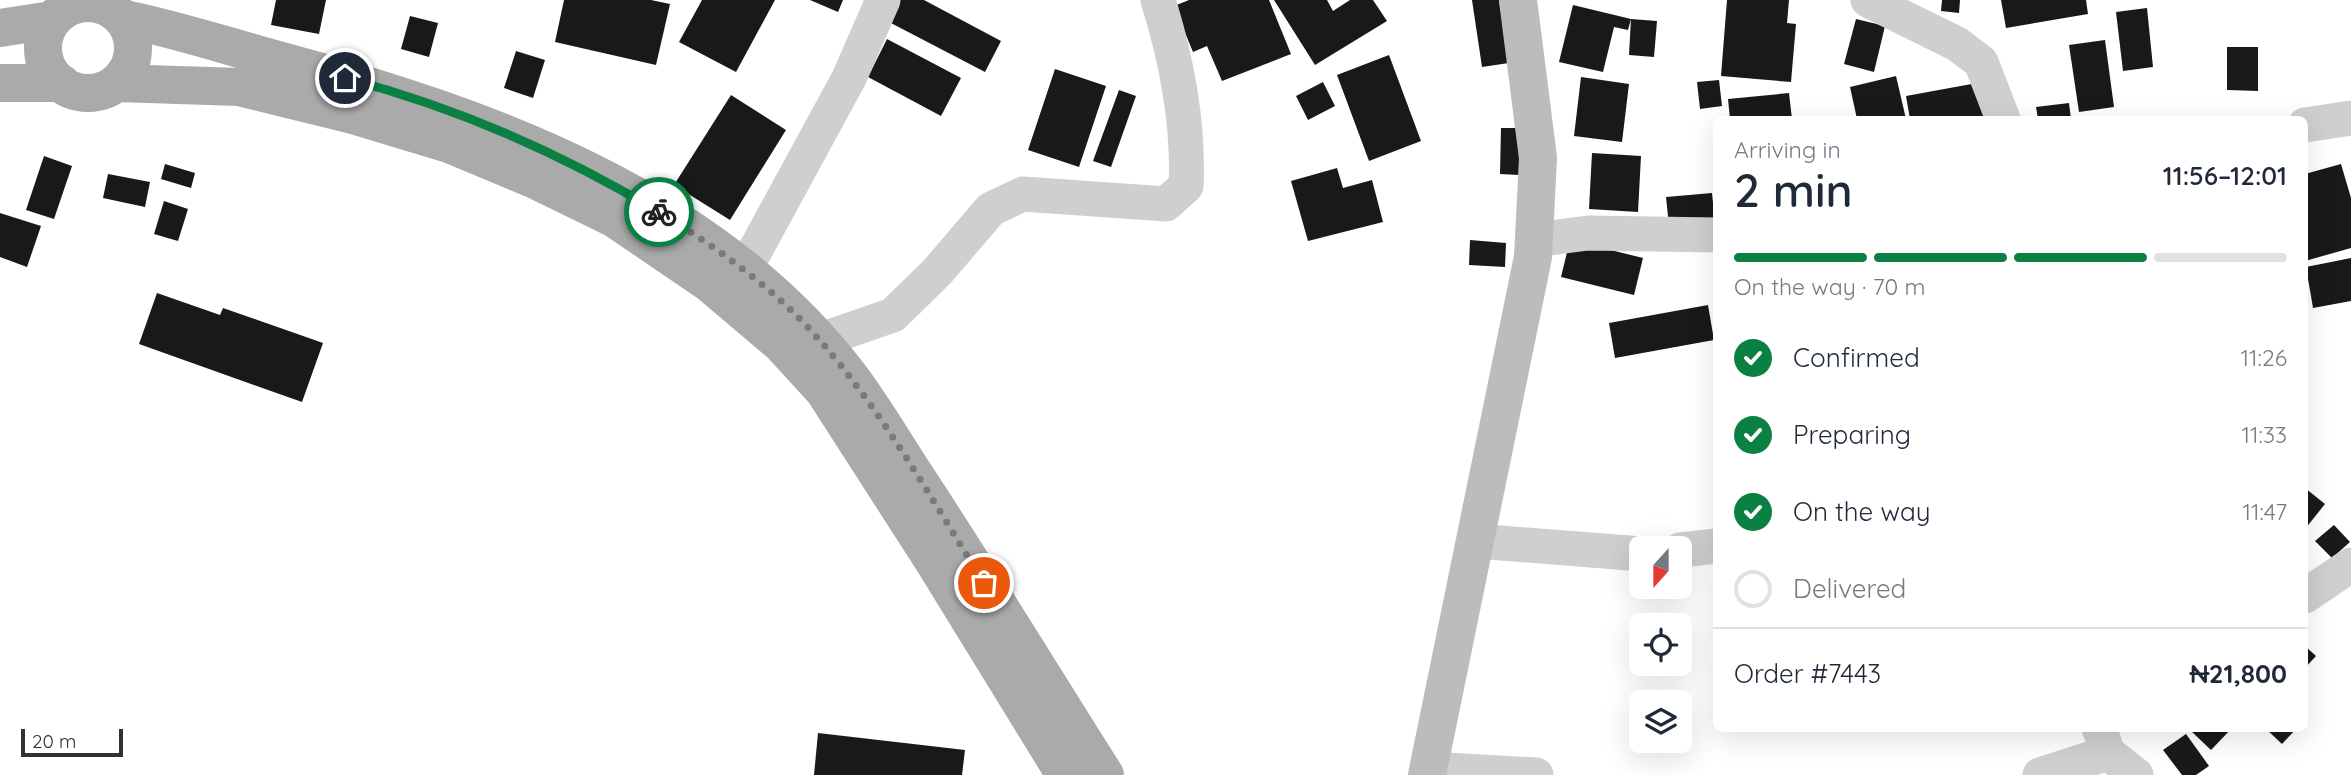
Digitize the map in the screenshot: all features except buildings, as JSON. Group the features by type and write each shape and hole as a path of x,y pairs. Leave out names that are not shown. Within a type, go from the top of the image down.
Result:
{"main road":[{"path":"0,28 76,4 97,4 382,88 544,148 691,231 791,310 848,374 943,517 1105,775"},
{"path":"54,12 46,33 44,53 51,73 71,89 95,92 117,83 239,87 353,115 449,144 533,179 615,219 709,283 781,344 824,391 934,562 1065,775"},
{"path":"117,83 128,70 133,55 133,38 122,12"},
{"path":"0,83 61,83"}],"street":[{"path":"744,271 849,78 883,0"},
{"path":"818,341 893,315 937,272 991,209 1023,194 1166,204 1186,186 1187,159 1170,39 1158,0"},
{"path":"1518,0 1538,158 1534,240 1427,772 1536,775"},
{"path":"1868,0 1957,44 1981,62 2002,116"},
{"path":"2308,125 2351,118"},
{"path":"1534,240 1588,233 1713,235"},
{"path":"1475,541 1629,553"},
{"path":"1692,549 1713,546"},
{"path":"2308,594 2351,565"},
{"path":"2039,775 2105,736 2136,775"}],"way so far":[{"path":"659,212 691,231 791,310 848,374 984,583"}],"route":[{"path":"345,78 382,88 544,148 659,212"}]}
